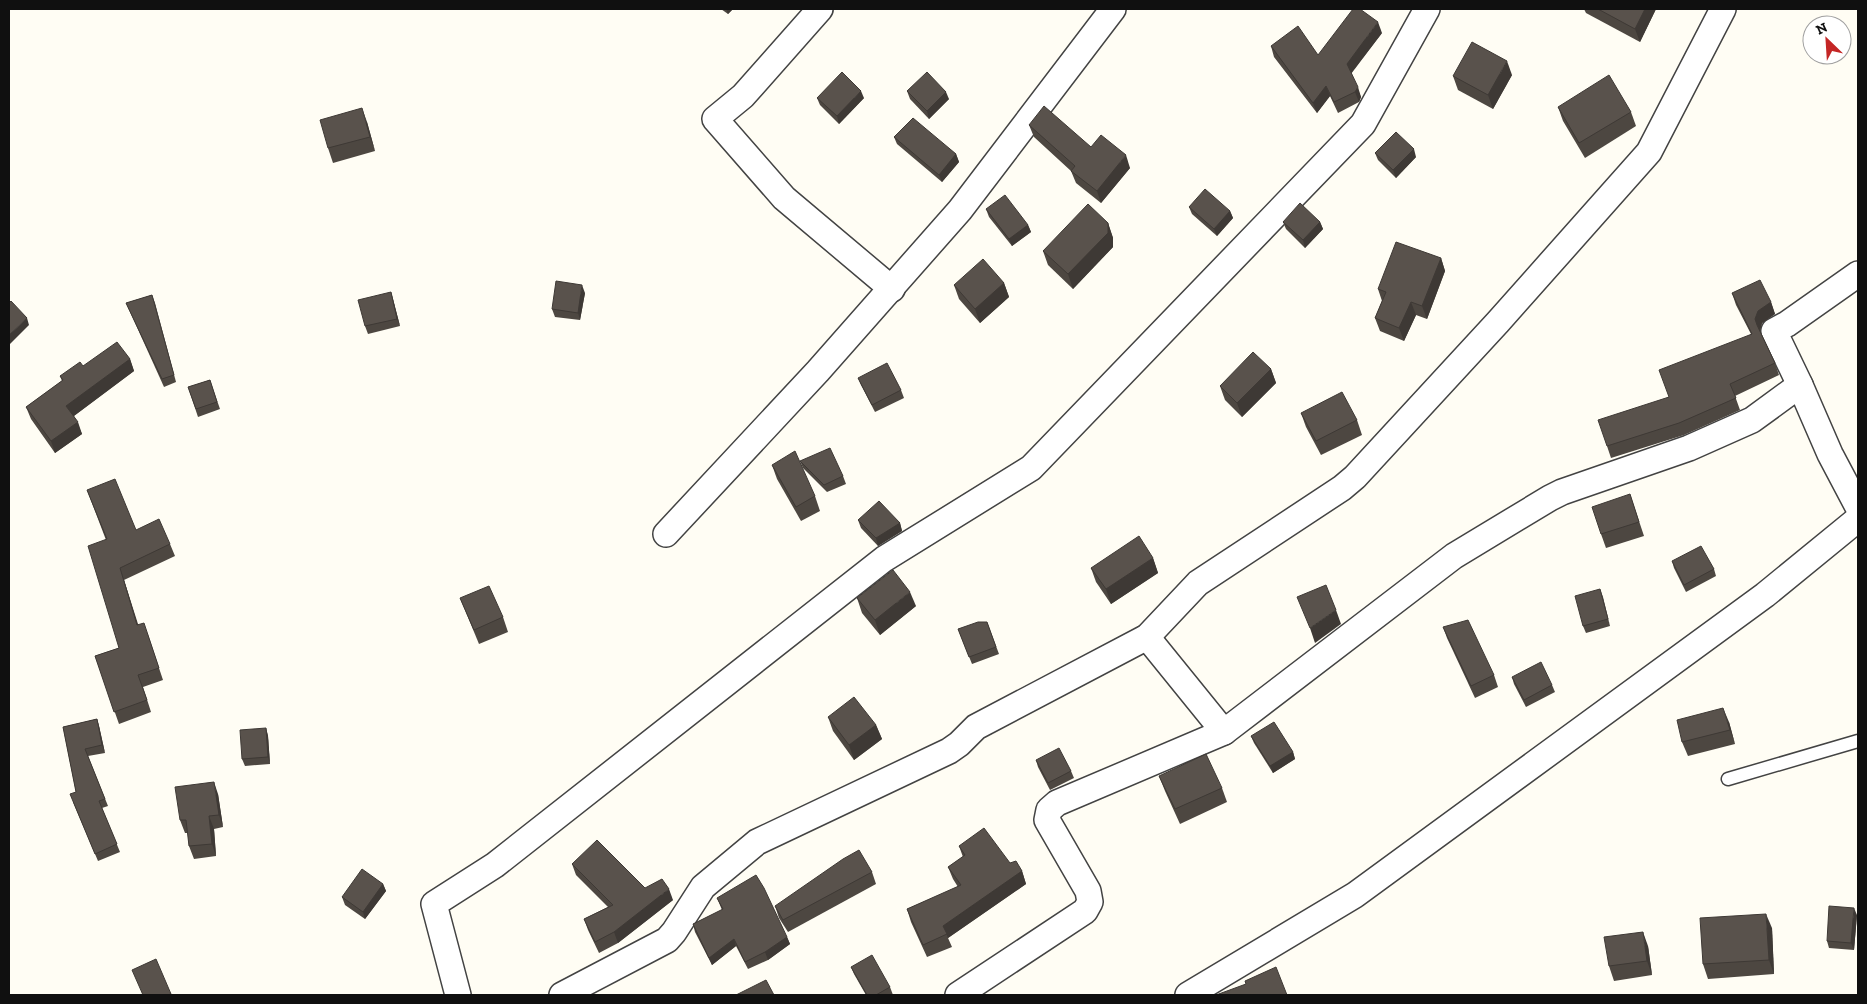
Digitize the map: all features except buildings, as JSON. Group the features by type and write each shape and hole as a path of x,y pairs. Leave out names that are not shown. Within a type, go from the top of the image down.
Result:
{"street":[{"path":"820,9 743,96 715,119 784,198 892,289"},
{"path":"666,534 818,371 960,210 1114,9"},
{"path":"458,995 434,904 495,866 884,559 1031,468 1363,124 1427,9"},
{"path":"562,995 667,940 703,887 757,842 949,751 960,744 976,726 1147,637 1198,583 1342,488 1355,477 1492,329 1648,152 1723,9"},
{"path":"1858,274 1787,324 1774,331 1830,454 1858,507"},
{"path":"958,995 1085,910 1090,902 1088,891 1047,820 1049,810 1057,802 1224,732 1454,556 1562,492 1689,448 1752,420 1800,385"},
{"path":"1188,995 1355,895 1765,595 1858,520"},
{"path":"1147,637 1224,732"}],"lane":[{"path":"1728,779 1858,741"}]}
